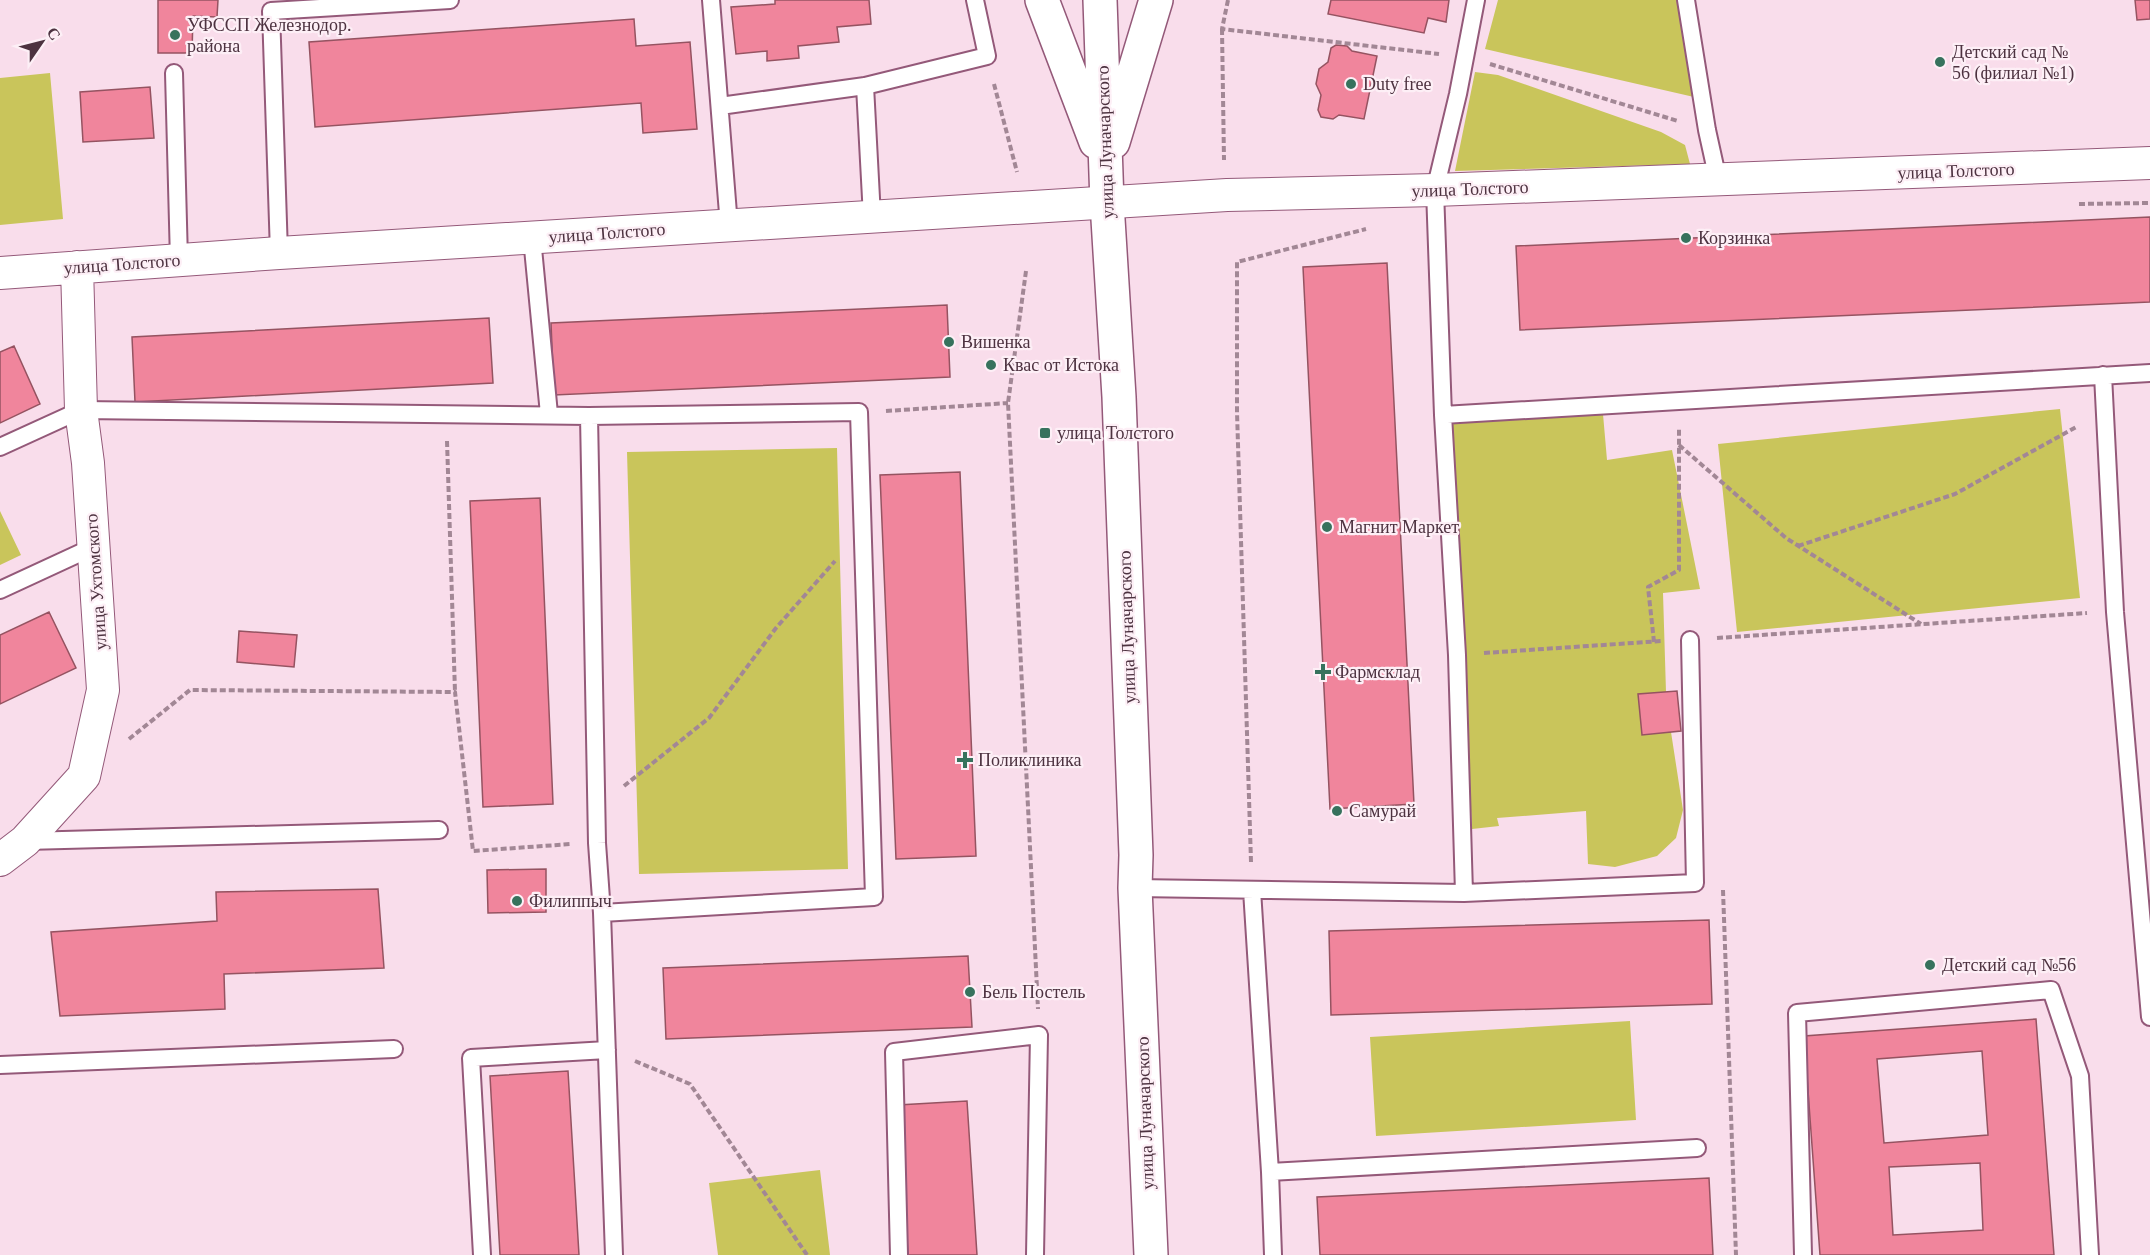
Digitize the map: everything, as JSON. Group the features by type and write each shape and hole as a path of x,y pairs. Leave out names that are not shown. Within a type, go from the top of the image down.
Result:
{"main road":[{"path":"1042,0 1105,166"},
{"name":"улица Луначарского","path":"1100,0 1105,166 1119,397 1136,855 1135,888 1151,1255"},
{"path":"1105,166 1156,0"}],"street":[{"name":"улица Толстого","path":"0,273 279,253 1227,195 1436,190 2150,163"},
{"name":"улица Ухтомского","path":"0,860 25,841 84,776 103,690 88,463 81,410 77,267"}],"lane":[{"path":"279,253 271,11 450,0"},
{"path":"711,0 729,226"},
{"path":"720,106 865,86 987,56 975,0"},
{"path":"1464,893 1457,655 1443,415 1436,190 1476,0"},
{"path":"1686,0 1707,130 1718,180"},
{"path":"174,73 179,260"},
{"path":"865,86 872,217"},
{"path":"532,238 549,414"},
{"path":"1443,415 2150,373"},
{"path":"2103,375 2115,612 2150,1017"},
{"path":"0,447 81,410 590,416 860,412 874,897 602,913"},
{"path":"590,416 597,843 602,913 614,1255"},
{"path":"0,591 93,547"},
{"path":"1135,888 1464,893 1695,883 1690,640"},
{"path":"25,841 439,830"},
{"path":"1252,890 1273,1255"},
{"path":"1803,1255 1797,1013 2051,990 2080,1076 2090,1255"},
{"path":"899,1255 894,1052 1039,1035 1035,1255"},
{"path":"0,1065 394,1050"},
{"path":"482,1255 471,1058 607,1050"},
{"path":"1270,1172 1697,1148"}],"path":[{"path":"1224,160 1222,29 1228,0"},
{"path":"1222,29 1465,57 1707,130"},
{"path":"987,56 1020,182"},
{"path":"1238,262 1238,412 1252,890"},
{"path":"1026,271 1008,403 1039,1035"},
{"path":"1654,642 1648,586 1679,570 1679,400"},
{"path":"860,412 1008,403"},
{"path":"1798,546 1955,494 2104,411"},
{"path":"446,414 455,692 473,851 597,843"},
{"path":"1679,445 1786,538 1921,624"},
{"path":"597,808 709,718 776,628 863,529"},
{"path":"1457,655 2115,612"},
{"path":"128,740 190,690 455,692"},
{"path":"1695,883 1722,880 1736,1255"},
{"path":"607,1050 690,1084 807,1255"}],"shaded area":[{"path":"1498,0 1678,0 1694,97 1485,49"},
{"path":"1475,72 1498,75 1661,132 1685,145 1690,164 1455,171"},
{"path":"50,73 63,219 0,225 0,78"},
{"path":"2060,409 2080,598 1737,632 1718,444"},
{"path":"1603,414 1607,460 1672,450 1700,589 1663,593 1666,692 1642,735 1671,732 1683,810 1676,838 1657,856 1615,867 1588,864 1586,811 1497,818 1499,826 1472,829 1451,424"},
{"path":"837,448 848,869 639,874 627,452"},
{"path":"0,511 21,555 0,565"},
{"path":"1630,1021 1636,1120 1376,1136 1370,1037"},
{"path":"820,1170 830,1255 718,1255 709,1183"}],"building":[{"name":"УФССП Железнодор. района","path":"158,0 218,0 217,17 193,16 192,53 158,53"},
{"path":"775,0 869,0 871,24 837,27 839,42 798,46 799,58 767,61 767,51 736,54 731,7 775,4"},
{"path":"1331,0 1449,0 1446,22 1428,18 1424,33 1328,14"},
{"path":"2135,0 2150,0 2150,19 2137,20"},
{"path":"634,19 636,46 690,42 697,129 643,133 641,103 315,127 309,42"},
{"path":"1336,45 1347,46 1352,51 1377,56 1364,119 1339,115 1333,119 1321,117 1318,110 1321,95 1316,84 1319,69 1328,62 1331,48"},
{"path":"150,87 154,138 83,142 80,92"},
{"path":"2150,217 2150,302 1520,330 1516,246"},
{"path":"1387,263 1414,804 1330,809 1303,267"},
{"path":"947,305 950,377 554,395 551,323"},
{"path":"489,318 493,383 135,402 132,337"},
{"path":"14,346 40,404 0,423 0,352"},
{"path":"960,472 976,856 896,859 880,475"},
{"path":"540,498 553,804 483,807 470,501"},
{"path":"49,612 76,668 0,704 0,635"},
{"path":"239,631 297,635 294,667 237,662"},
{"path":"1677,691 1681,731 1642,735 1638,694"},
{"name":"Филиппыч","path":"546,869 546,912 488,913 487,870"},
{"path":"378,889 384,968 224,974 225,1009 60,1016 51,932 217,921 216,892"},
{"path":"1709,920 1712,1004 1331,1015 1329,931"},
{"path":"968,956 972,1027 666,1039 663,968"},
{"path":"2036,1019 2054,1255 1820,1255 1804,1036","holes":["1982,1051 1988,1135 1884,1143 1877,1059","1980,1163 1983,1230 1893,1235 1889,1167"]},
{"path":"568,1071 579,1255 500,1255 490,1076"},
{"path":"967,1101 977,1255 908,1255 898,1105"},
{"path":"1709,1178 1713,1255 1320,1255 1317,1197"}],"place":[{"name":"УФССП Железнодор. района","path":"175,35"},
{"name":"Детский сад № 56 (филиал №1)","path":"1940,62"},
{"name":"Duty free","path":"1351,84"},
{"name":"Корзинка","path":"1686,238"},
{"name":"Вишенка","path":"949,342"},
{"name":"Квас от Истока","path":"991,365"},
{"name":"улица Толстого","path":"1045,433"},
{"name":"Магнит Маркет","path":"1327,527"},
{"name":"Фармсклад","path":"1323,672"},
{"name":"Поликлиника","path":"965,760"},
{"name":"Самурай","path":"1337,811"},
{"name":"Филиппыч","path":"517,901"},
{"name":"Детский сад №56","path":"1930,965"},
{"name":"Бель Постель","path":"970,992"}]}
